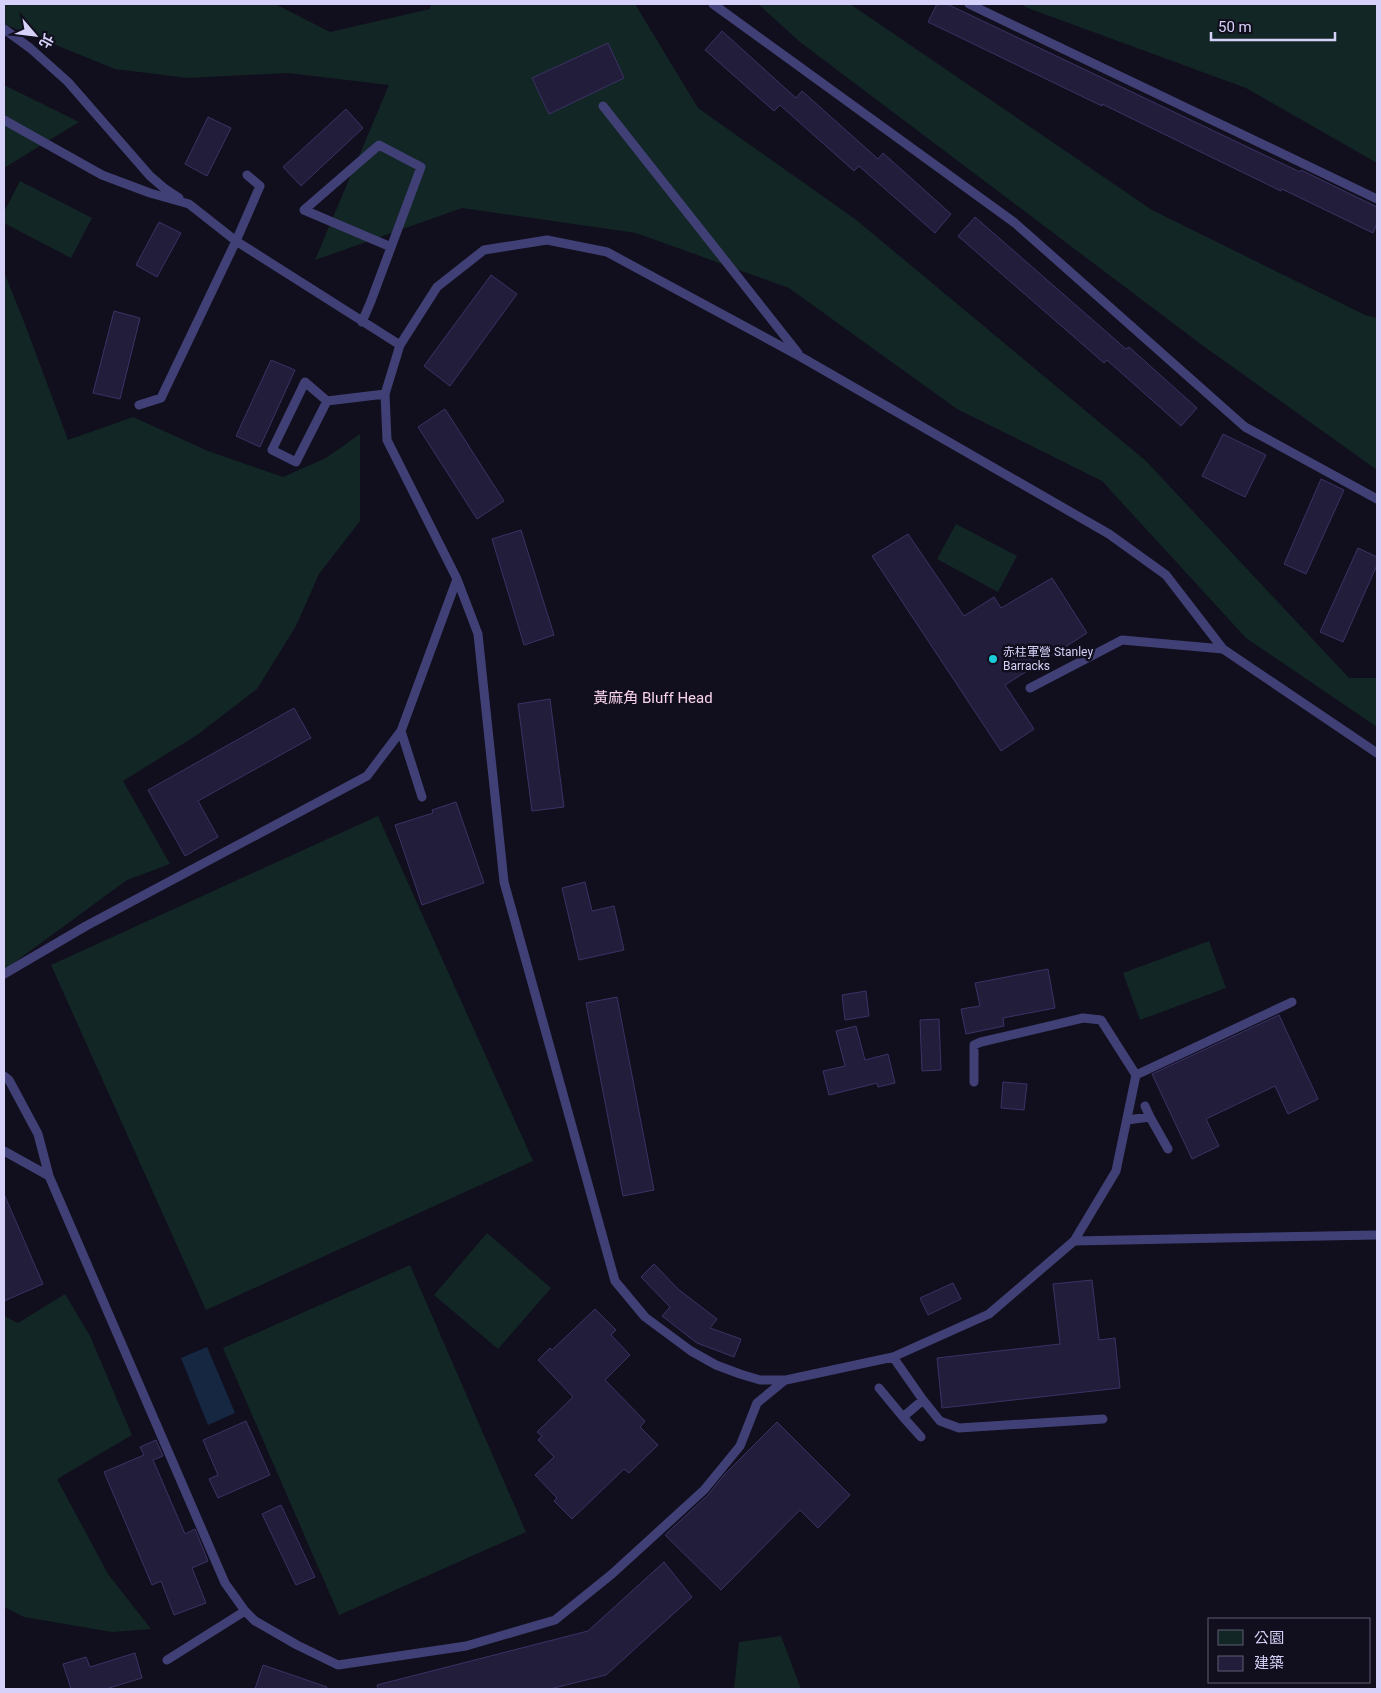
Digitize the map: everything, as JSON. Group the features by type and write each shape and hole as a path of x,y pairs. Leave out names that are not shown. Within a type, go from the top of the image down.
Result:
{"lane":[{"path":"713,4 1015,223 1245,427 1377,499"},
{"path":"968,4 1377,199"},
{"path":"4,29 30,48 68,82 156,182 236,241 400,345"},
{"path":"603,106 801,357"},
{"path":"4,120 102,175 150,193 188,204"},
{"path":"362,322 392,247 421,167 379,145 304,210 392,247"},
{"path":"139,405 161,398 236,241 260,186 247,175"},
{"path":"974,1082 974,1046 981,1042 1083,1018 1101,1020 1136,1074 1116,1170 1074,1241 989,1314 893,1357 786,1380 760,1380 716,1365 691,1351 645,1317 615,1281 504,882 478,634 457,579 387,440 385,394 400,345 437,287 484,250 547,240 607,252 801,357 1109,534 1166,575 1223,649 1377,753"},
{"path":"305,382 327,402 296,462 272,450 305,382"},
{"path":"327,402 385,394"},
{"path":"4,974 86,926 367,776 401,731 457,579"},
{"path":"1030,688 1122,640 1223,649"},
{"path":"401,731 422,797"},
{"path":"1136,1074 1292,1002"},
{"path":"4,1076 9,1080 38,1134 49,1176 225,1583 245,1611 255,1621 296,1645 338,1665 466,1646 555,1620 612,1574 704,1490 740,1446 756,1402 786,1380"},
{"path":"1144,1106 1168,1148"},
{"path":"1127,1120 1150,1117"},
{"path":"4,1151 49,1176"},
{"path":"1074,1241 1377,1235"},
{"path":"893,1357 940,1421 959,1428 1102,1419"},
{"path":"879,1388 921,1437"},
{"path":"904,1417 923,1400"},
{"path":"167,1660 245,1611"}],"green space":[{"path":"4,4 275,4 330,32 430,9 431,4 635,4 698,108 855,219 1146,461 1349,678 1377,678 1377,727 1246,638 1102,481 957,409 789,288 636,233 462,208 315,260 389,85 288,73 188,78 115,69 4,24"},
{"path":"758,4 850,4 1152,210 1365,315 1377,318 1377,470 1202,345 800,42"},
{"path":"1022,4 1377,4 1377,163 1246,88 1025,7"},
{"path":"4,85 79,122 4,168"},
{"path":"20,181 92,218 71,258 4,223 4,212"},
{"path":"4,272 68,440 133,417 208,451 283,477 326,458 360,434 360,521 319,574 296,626 257,689 197,735 123,781 170,864 127,880 4,970"},
{"path":"956,524 1017,556 998,592 937,559"},
{"path":"378,816 533,1161 206,1310 51,965"},
{"path":"1209,941 1226,988 1140,1020 1123,973"},
{"path":"487,1233 551,1288 498,1349 434,1295"},
{"path":"410,1265 526,1532 339,1615 223,1348"},
{"path":"65,1294 90,1336 132,1435 57,1479 108,1574 151,1629 112,1632 24,1617 4,1607 4,1316 18,1323"},
{"path":"781,1636 801,1689 734,1689 739,1642"}],"water":[{"path":"207,1347 235,1413 208,1425 181,1358"}],"building":[{"path":"937,4 947,4 1377,207 1377,223 1373,233 928,22"},
{"path":"722,31 796,98 802,91 878,159 883,153 951,214 935,233 859,166 854,171 780,105 774,111 705,50"},
{"path":"608,43 624,78 549,114 532,78"},
{"path":"346,109 363,128 301,186 283,167"},
{"path":"208,117 231,128 207,176 185,164"},
{"path":"975,217 1126,349 1129,347 1197,408 1181,426 1107,360 1104,363 958,236"},
{"path":"159,222 181,233 157,277 136,265"},
{"path":"491,275 517,294 450,386 424,366"},
{"path":"114,311 140,318 120,399 93,393"},
{"path":"271,360 295,370 260,447 236,436"},
{"path":"445,409 504,501 477,519 418,427"},
{"path":"1223,434 1266,455 1245,497 1202,476"},
{"path":"1321,479 1344,490 1306,574 1284,564"},
{"path":"521,530 554,635 524,645 492,539"},
{"name":"赤柱軍營 Stanley Barracks","path":"908,534 964,616 994,597 1001,608 1052,578 1087,633 1005,685 1034,729 1001,751 872,556"},
{"path":"1358,548 1377,557 1377,565 1343,642 1320,632"},
{"path":"550,699 564,807 532,811 518,704"},
{"path":"294,708 311,738 198,801 218,837 185,856 148,790"},
{"path":"456,802 484,883 422,905 395,825 433,813 432,810"},
{"path":"585,882 592,911 614,906 624,950 579,960 562,888"},
{"path":"1048,969 1055,1008 1003,1018 1004,1026 966,1034 961,1009 980,1006 975,983"},
{"path":"866,991 869,1016 845,1020 842,995"},
{"path":"617,997 654,1190 623,1196 586,1003"},
{"path":"1279,1015 1318,1099 1288,1114 1275,1086 1206,1119 1219,1146 1192,1159 1152,1074"},
{"path":"939,1019 941,1070 922,1071 920,1020"},
{"path":"856,1026 865,1060 888,1054 895,1083 878,1087 877,1083 829,1095 823,1071 845,1066 836,1031"},
{"path":"1003,1082 1027,1084 1024,1110 1001,1108"},
{"path":"4,1194 43,1284 4,1301"},
{"path":"654,1264 678,1289 717,1319 710,1328 741,1339 734,1357 697,1343 662,1316 670,1307 641,1277"},
{"path":"1092,1280 1099,1340 1115,1338 1120,1388 942,1408 937,1358 1060,1344 1053,1284"},
{"path":"953,1283 961,1299 928,1315 920,1298"},
{"path":"595,1309 616,1330 611,1335 630,1355 605,1380 645,1421 640,1427 658,1445 629,1473 624,1469 572,1519 554,1501 557,1498 535,1475 554,1457 538,1440 542,1436 537,1432 573,1397 538,1360 550,1348 552,1350"},
{"path":"246,1421 270,1475 218,1498 209,1479 218,1475 203,1440"},
{"path":"777,1422 850,1495 818,1528 800,1510 721,1590 665,1535 708,1495 724,1475"},
{"path":"156,1440 163,1456 153,1460 185,1534 195,1529 208,1561 192,1568 206,1603 174,1615 161,1581 152,1585 104,1472 144,1455 140,1447"},
{"path":"281,1505 315,1577 296,1585 262,1514"},
{"path":"664,1562 692,1597 606,1675 550,1689 378,1689 377,1685 588,1631"},
{"path":"135,1653 142,1678 106,1689 71,1689 63,1664 86,1657 90,1667"},
{"path":"263,1665 327,1687 326,1689 255,1689"}],"place":[{"name":"赤柱軍營 Stanley Barracks","path":"993,659"}],"district":[{"name":"黃麻角 Bluff Head","path":"653,698"}]}
